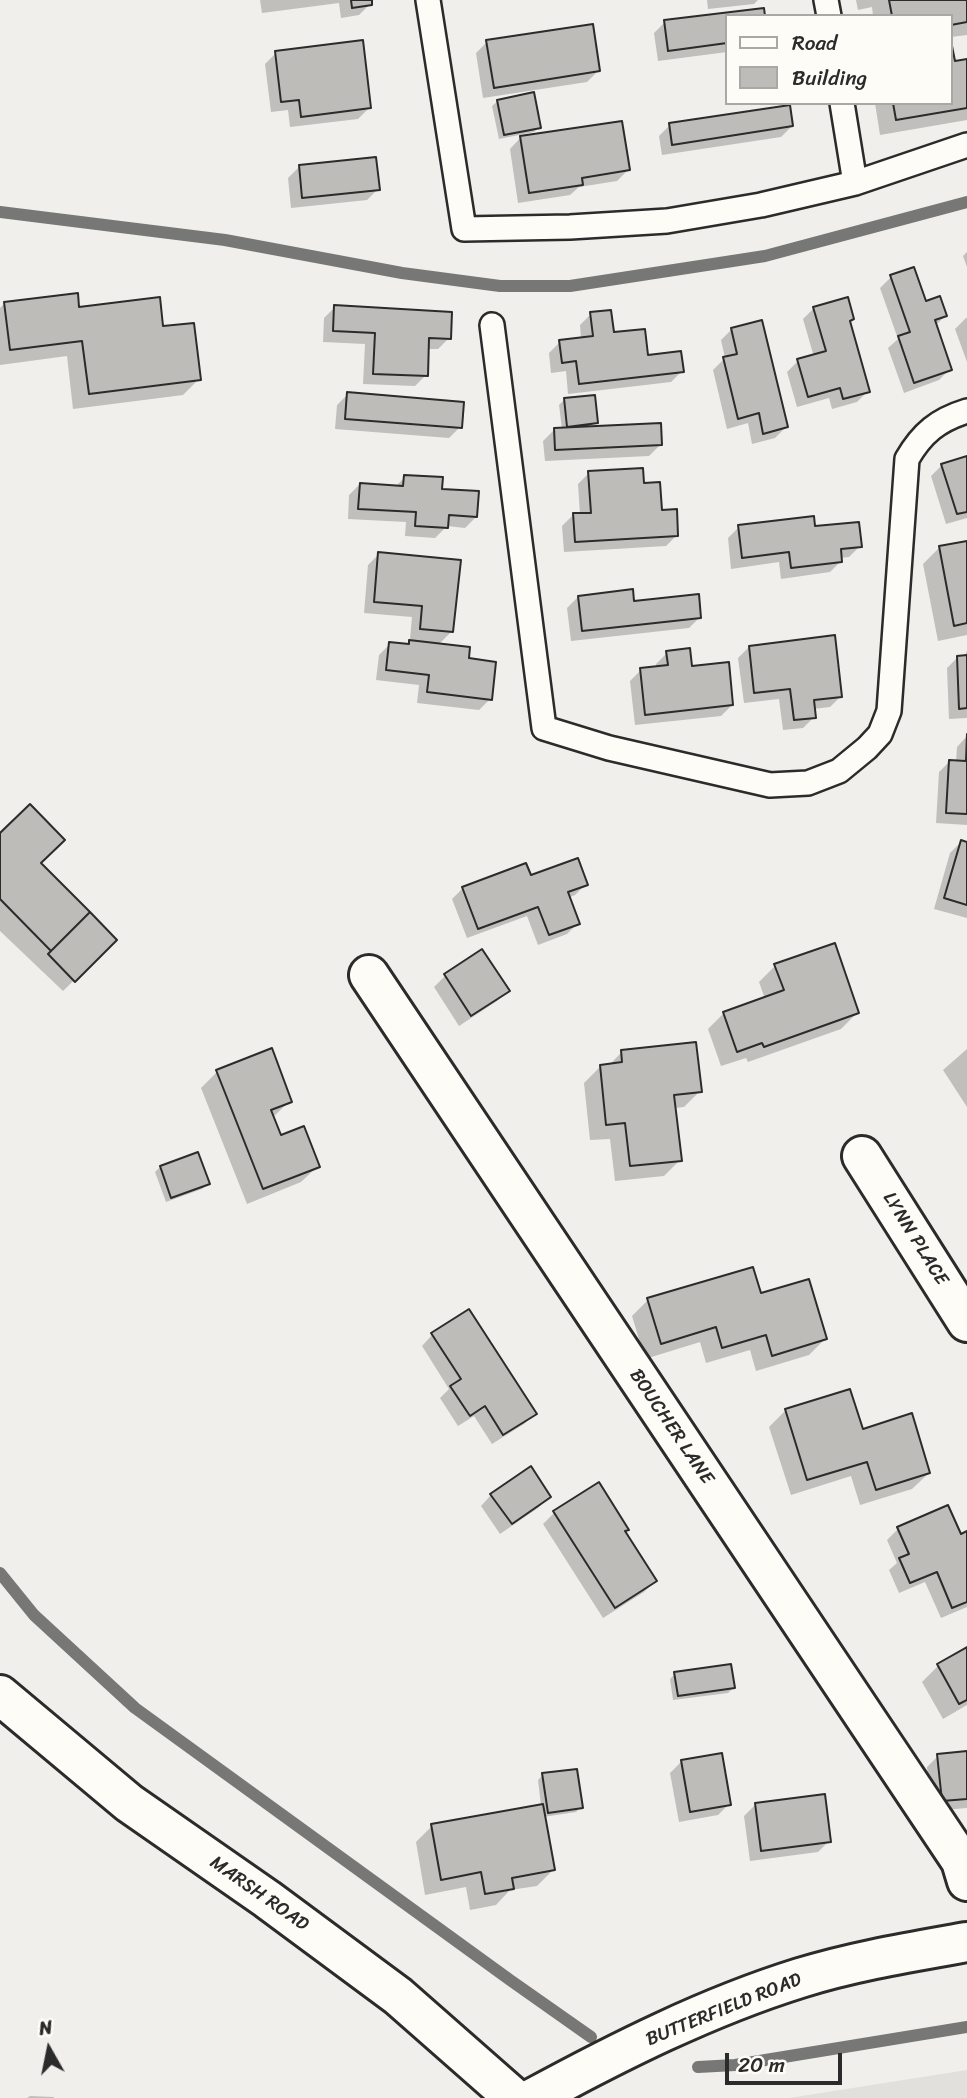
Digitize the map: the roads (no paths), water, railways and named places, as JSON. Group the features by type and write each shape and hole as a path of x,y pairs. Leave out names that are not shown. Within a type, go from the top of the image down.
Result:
{"street":[{"name":"BOUCHER LANE","path":"369,975 961,1861 967,1881"},
{"name":"LYNN PLACE","path":"862,1156 967,1322"},
{"name":"MARSH ROAD","path":"0,1695 129,1803 267,1899 398,1996 514,2098"},
{"name":"BUTTERFIELD ROAD","path":"533,2098 604,2060 740,1999 801,1978 871,1959 967,1942"}],"lane":[{"path":"428,0 464,229 570,227 667,221 761,205 855,183 967,145"},
{"path":"842,105 855,183"},
{"path":"492,325 544,728 609,748 770,785 808,783 839,771 880,734 889,711 908,459 920,438 936,425 967,411"}],"waterway":[{"path":"0,212 225,240 402,273 500,286 570,286 765,256 967,202"},
{"path":"0,1573 34,1615 135,1708 591,2037"},
{"path":"698,2067 735,2065 967,2027"}]}
